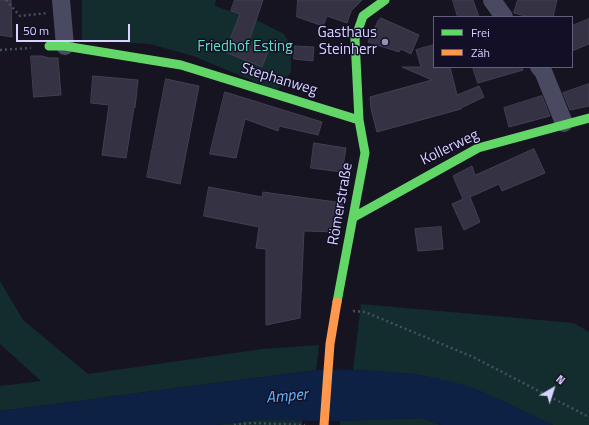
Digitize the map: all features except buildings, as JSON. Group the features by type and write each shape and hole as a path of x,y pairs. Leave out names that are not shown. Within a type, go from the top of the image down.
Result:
{"street":[{"name":"Römerstraße","path":"324,425 330,344 365,153 359,120 355,39 363,16 385,0"},
{"path":"492,0 503,16"},
{"path":"57,46 62,6"},
{"name":"Stephanweg","path":"57,46 180,65 359,120"},
{"path":"540,68 543,71 564,123"},
{"name":"Kollerweg","path":"354,217 478,148 564,123 589,118"}],"path":[{"path":"6,0 20,16 62,6"},
{"path":"0,50 57,46"},
{"path":"335,311 365,312 474,357 589,417"},
{"path":"234,425 251,422 284,422 305,425"}],"green space":[{"name":"Friedhof Esting","path":"82,0 216,0 215,6 256,20 284,34 291,46 291,72 277,91 193,56 150,44 82,40"},
{"path":"0,281 23,320 88,374 262,349 319,345 316,370 0,411 0,386 41,381 0,344"},
{"path":"361,304 574,323 589,332 589,425 553,425 473,388 414,374 353,370"},
{"path":"422,418 441,425 340,425 340,421"},
{"path":"255,420 302,420 302,425 216,425"}],"water":[{"name":"Amper","path":"316,370 395,372 454,382 493,396 553,425 441,425 422,418 340,421 255,420 216,425 0,425 0,411"}],"traffic: fast":[{"path":"337,302 365,153 359,120 355,39 363,16 385,0"},
{"path":"49,46 65,46 181,65 359,120"},
{"path":"354,217 478,148 589,118"}],"traffic: slow":[{"path":"324,425 330,344 337,302"}],"place":[{"name":"Gasthaus Steinherr","path":"385,42"}]}
